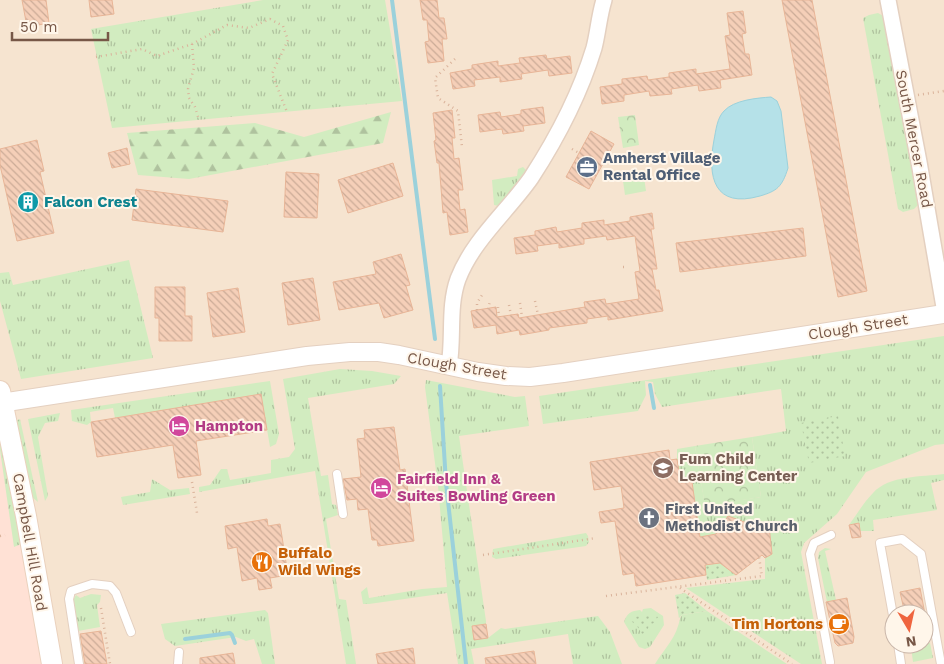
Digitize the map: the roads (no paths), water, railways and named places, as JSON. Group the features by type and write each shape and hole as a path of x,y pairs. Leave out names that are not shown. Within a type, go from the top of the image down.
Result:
{"main road":[{"name":"Campbell Hill Road","path":"1,399 26,516 52,664"}],"street":[{"path":"449,366 451,307 458,280 467,258 530,178 568,113 594,47 604,0"},
{"name":"South Mercer Road","path":"888,0 944,307"},
{"name":"Clough Street","path":"1,399 321,354 350,352 379,352 478,372 530,377 944,314"}],"lane":[{"path":"337,474 343,514"},
{"path":"830,662 810,554 814,543 831,535"},
{"path":"891,604 880,543 902,539 921,554 930,604"},
{"path":"79,664 69,600 71,591 92,584 110,586 116,593 131,632"},
{"path":"934,626 941,664"},
{"path":"178,664 179,652"}],"water":[{"path":"771,97 777,101 781,111 788,168 786,174 781,184 771,192 745,199 732,198 723,194 717,187 713,177 712,154 718,121 724,111 734,104 746,100"}],"waterway":[{"path":"392,0 435,339"},
{"path":"650,385 654,408"},
{"path":"440,386 446,483 466,664"},
{"path":"185,639 230,633 235,643"}],"place":[{"name":"Amherst Village Rental Office","path":"587,167"},
{"name":"Falcon Crest","path":"28,202"},
{"name":"Hampton","path":"179,426"},
{"name":"Fum Child Learning Center","path":"663,468"},
{"name":"Fairfield Inn & Suites Bowling Green","path":"381,488"},
{"name":"First United Methodist Church","path":"649,518"},
{"name":"Buffalo Wild Wings","path":"262,562"},
{"name":"Tim Hortons","path":"839,624"}]}
